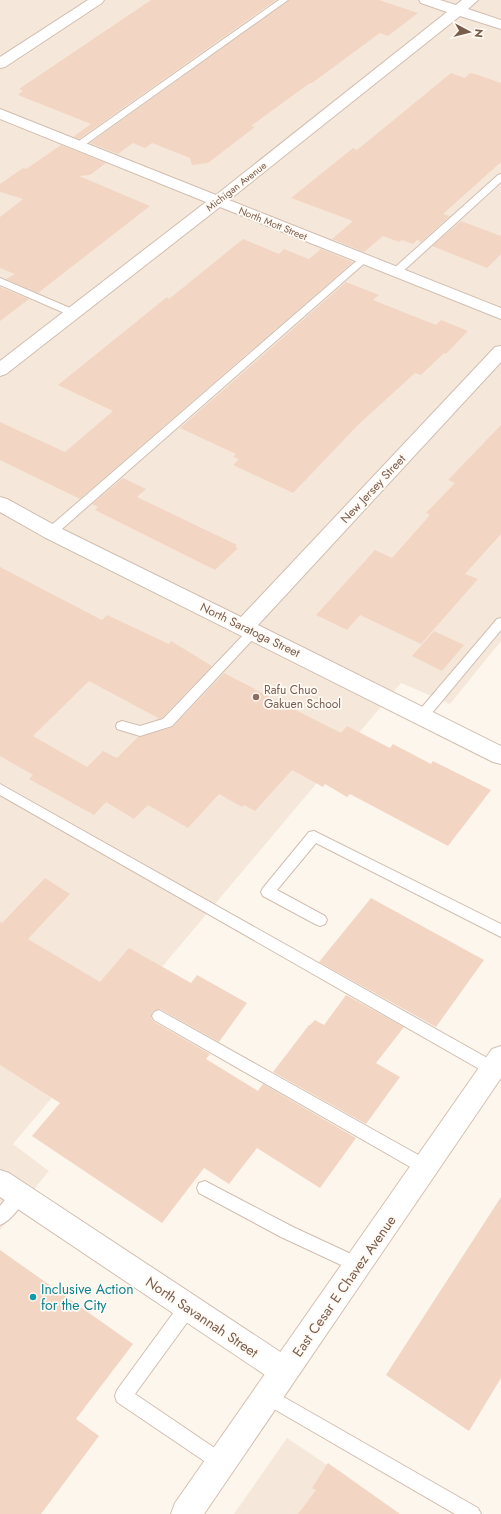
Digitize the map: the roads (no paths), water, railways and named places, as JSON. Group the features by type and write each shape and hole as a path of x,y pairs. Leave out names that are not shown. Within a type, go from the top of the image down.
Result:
{"street":[{"path":"0,64 97,0"},
{"path":"426,0 501,25"},
{"name":"Michigan Avenue","path":"0,370 218,201 471,0"},
{"name":"North Mott Street","path":"0,114 501,314"},
{"name":"New Jersey Street","path":"249,629 501,351"},
{"name":"North Saratoga Street","path":"0,504 52,532 501,756"},
{"name":"East Cesar E Chavez Avenue","path":"186,1514 497,1063"},
{"name":"North Savannah Street","path":"9,1189 284,1371"}],"lane":[{"path":"79,145 284,0"},
{"path":"396,272 501,177"},
{"path":"52,532 364,259"},
{"path":"0,281 73,313"},
{"path":"422,716 501,622"},
{"path":"122,726 140,731 167,723 249,629"},
{"path":"0,789 497,1063"},
{"path":"320,920 268,892 314,836 501,931"},
{"path":"159,1016 425,1167"},
{"path":"205,1188 287,1232 358,1265"},
{"path":"0,1218 9,1189"},
{"path":"188,1307 123,1396 222,1463"},
{"path":"268,1396 472,1514"}],"place":[{"name":"Rafu Chuo Gakuen School","path":"256,697"},
{"name":"Inclusive Action for the City","path":"33,1297"}]}
